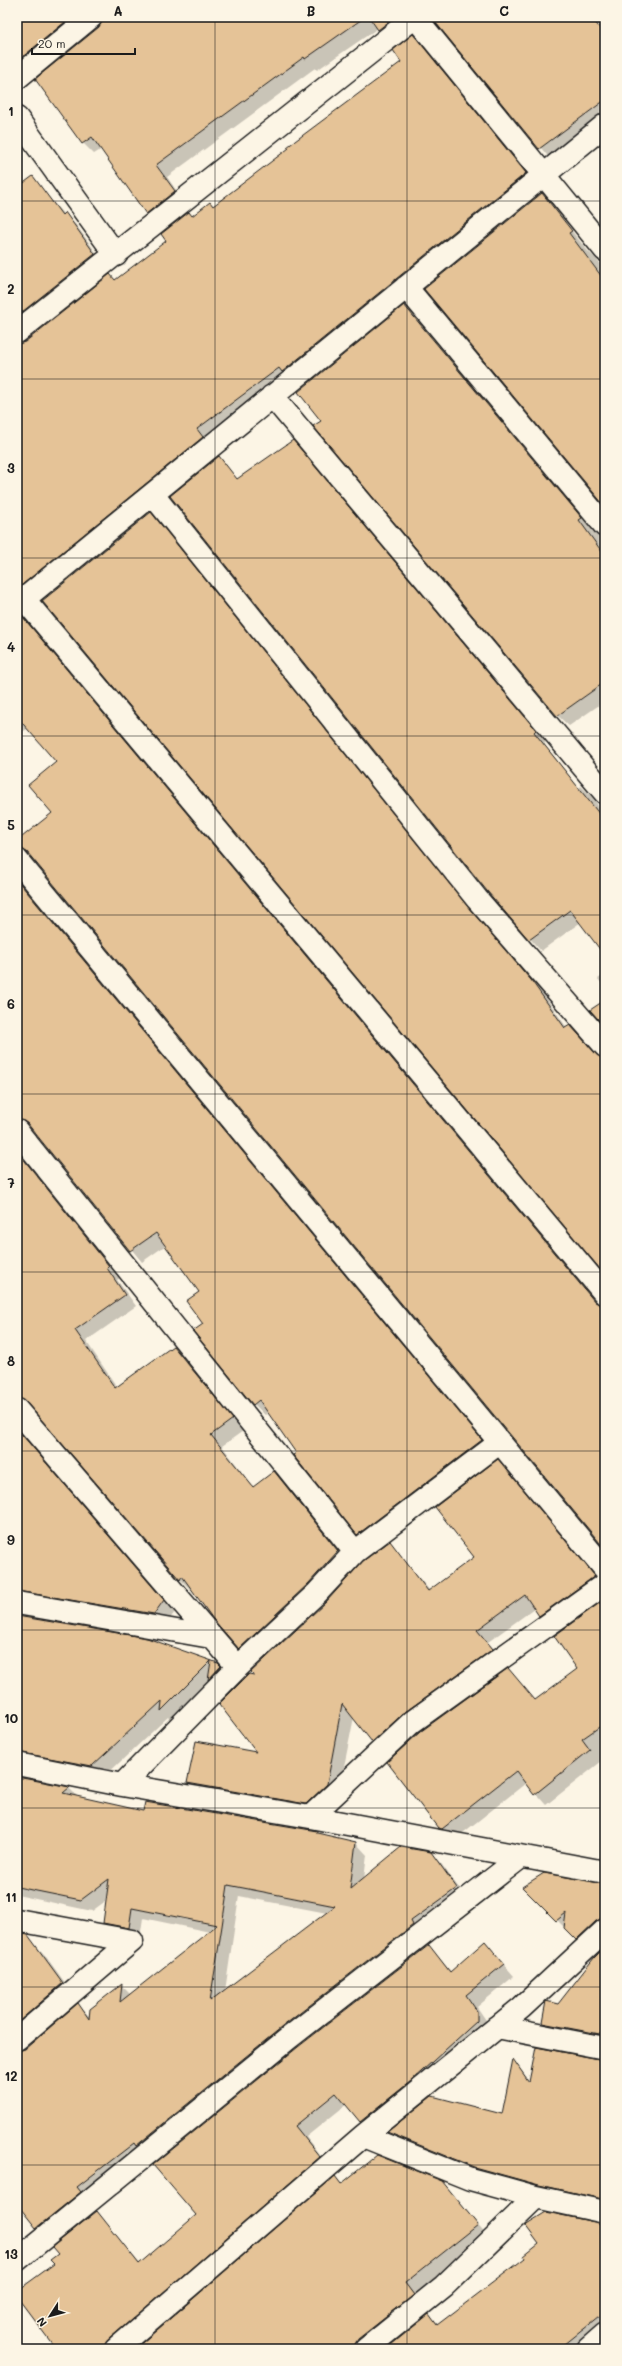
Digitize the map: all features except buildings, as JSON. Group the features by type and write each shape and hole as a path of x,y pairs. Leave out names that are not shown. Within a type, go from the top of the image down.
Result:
{"street":[{"path":"17,78 91,17"},
{"path":"17,332 415,17 605,250"},
{"path":"17,118 116,255"},
{"path":"605,125 21,602 605,1294"},
{"path":"406,287 605,526"},
{"path":"272,396 605,793"},
{"path":"153,495 477,899 605,1046"},
{"path":"17,860 605,1569"},
{"path":"17,1131 356,1552"},
{"path":"19,1418 238,1667"},
{"path":"122,1785 238,1667 317,1593 356,1552 499,1443"},
{"path":"310,1817 412,1722 605,1584"},
{"path":"17,1604 211,1637"},
{"path":"17,1764 122,1785 310,1817 605,1872"},
{"path":"17,2260 290,2037 522,1857"},
{"path":"17,1920 132,1942 17,2039"},
{"path":"116,2349 363,2136 521,2008 605,1930"},
{"path":"497,2027 605,2048"},
{"path":"363,2136 470,2179 536,2197 605,2212"},
{"path":"366,2349 444,2286 536,2197"},
{"path":"588,2349 605,2334"}]}
